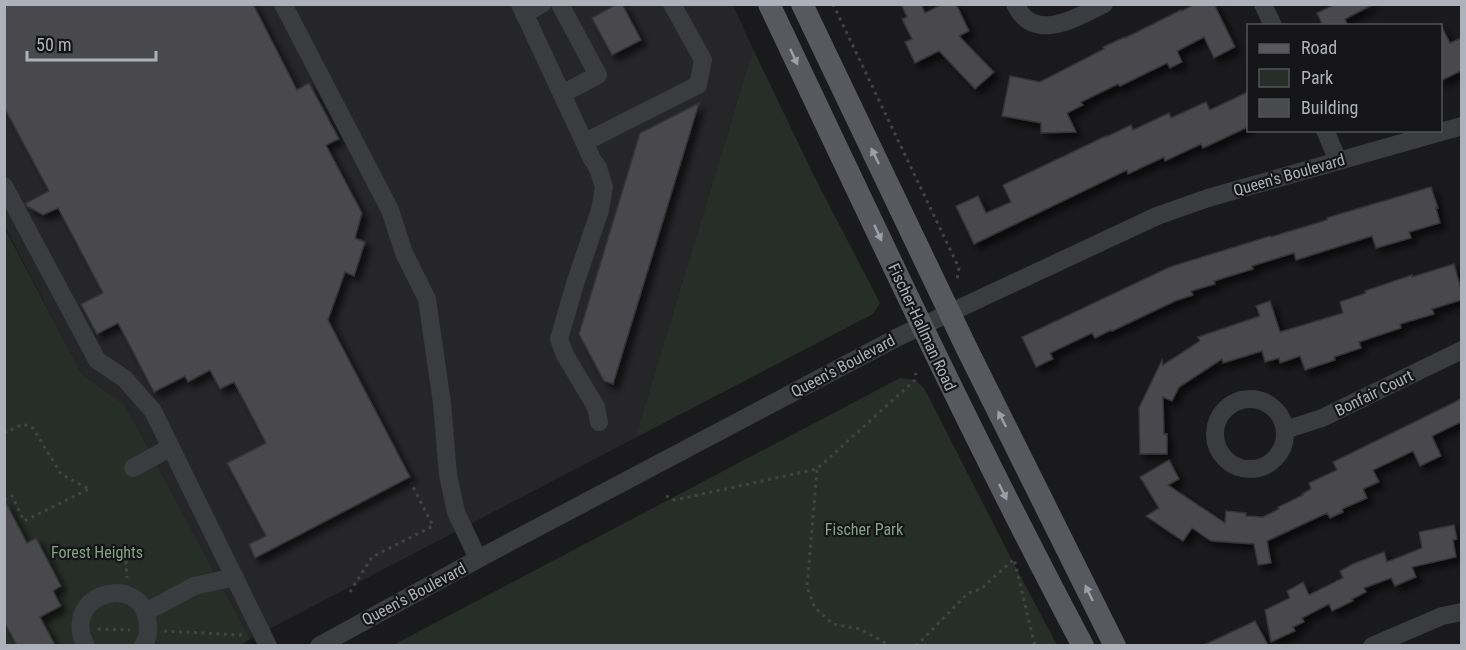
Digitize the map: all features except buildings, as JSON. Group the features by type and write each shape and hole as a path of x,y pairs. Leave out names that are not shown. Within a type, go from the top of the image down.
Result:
{"main road":[{"name":"Fischer-Hallman Road","path":"769,4 921,326 1029,544 1083,645"},
{"name":"Fischer-Hallman Road","path":"802,4 950,312 1115,645"}],"street":[{"path":"283,4 390,210 404,253 427,298 442,403 448,475 456,512 478,560"},
{"path":"542,4 522,9 598,168 604,187 600,210 559,339 565,355 597,406 599,422"},
{"path":"560,4 598,75 562,94"},
{"path":"585,142 699,85 703,60 672,4"},
{"path":"1015,4 1017,10 1028,21 1040,25 1053,25 1067,22 1104,4"},
{"path":"1263,4 1272,24"},
{"name":"Queen's Boulevard","path":"319,645 888,342 1157,216 1208,198 1338,161 1460,130"},
{"path":"1326,132 1338,161"},
{"path":"4,186 97,360 125,379 153,411 268,645"},
{"name":"Bonfair Court","path":"1285,430 1322,418 1461,350"},
{"path":"133,468 171,447"},
{"path":"146,612 194,586 235,577"},
{"path":"86,645 80,626 86,608 93,600 104,594 117,592 129,595 140,603 146,612 149,631 143,645"},
{"path":"1381,644 1442,616 1461,612"}],"path":[{"path":"833,4 959,268 950,312"},
{"path":"666,496 675,500 817,469 915,380 916,373"},
{"path":"4,433 23,423 33,428 61,474 89,489 24,520 12,496 4,500"},
{"path":"817,469 807,587 815,608 833,624 860,629 891,645"},
{"path":"350,592 372,557 433,526 411,483"},
{"path":"916,645 968,593 981,589 1014,559 1035,645"}],"shaded area":[{"path":"4,5 733,5 753,49 635,438 250,639 125,405 82,374 5,227"}],"green space":[{"path":"753,49 816,180 880,303 873,314 635,438"},
{"name":"Forest Heights","path":"4,227 82,374 125,405 250,639 239,646 5,645"},
{"name":"Fischer Park","path":"900,378 915,380 924,388 1057,645 393,645"}]}
